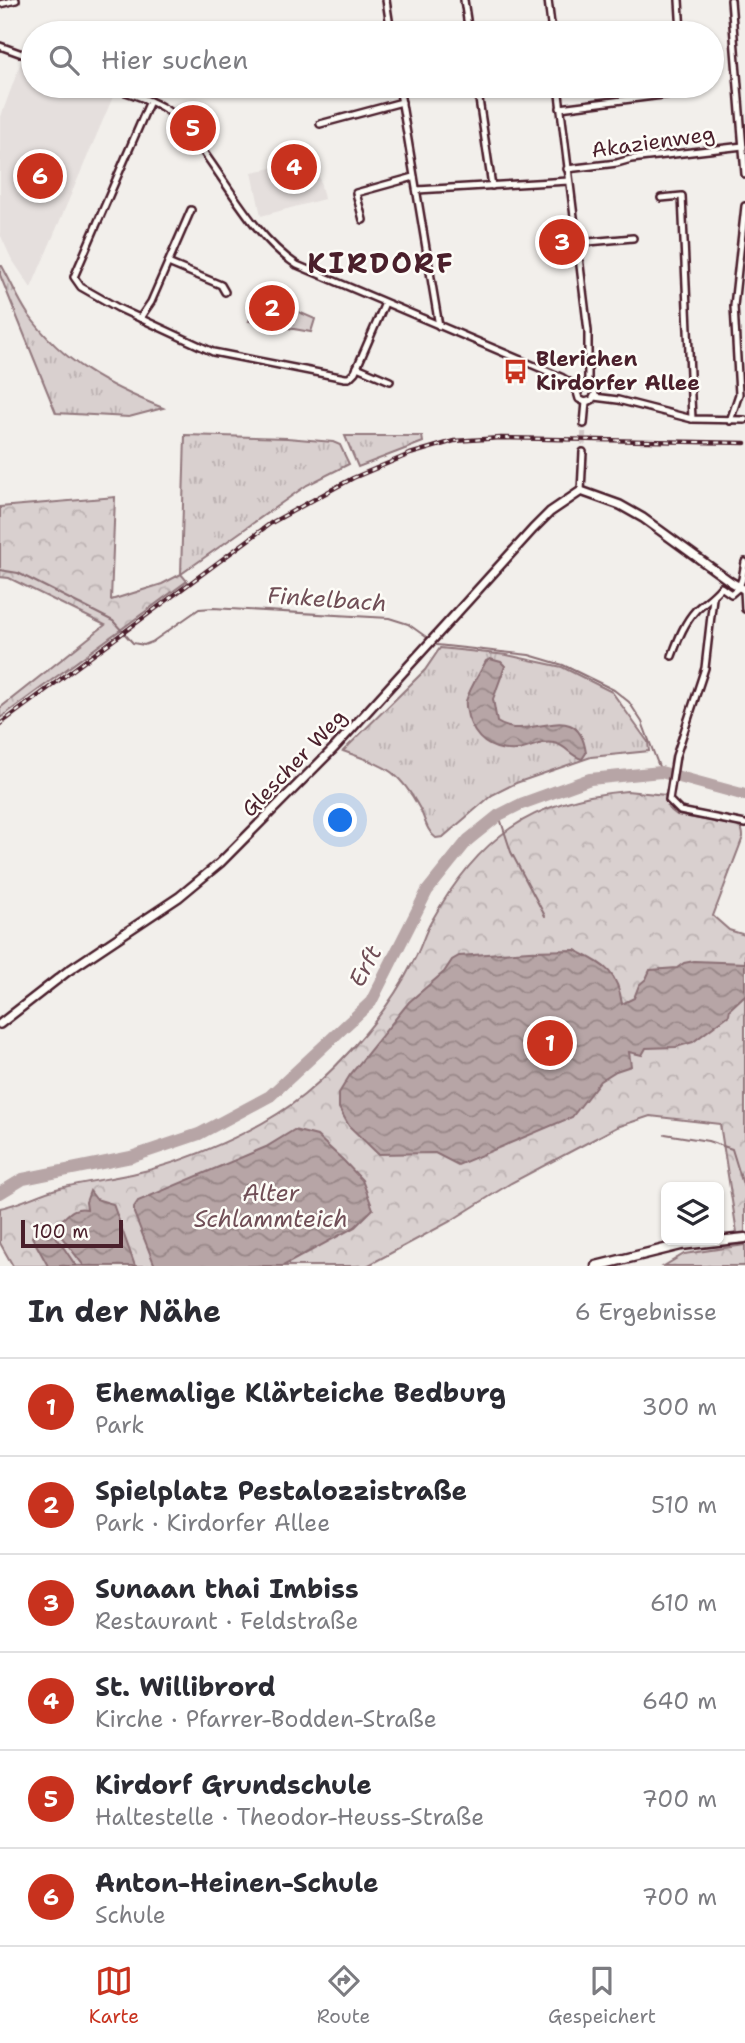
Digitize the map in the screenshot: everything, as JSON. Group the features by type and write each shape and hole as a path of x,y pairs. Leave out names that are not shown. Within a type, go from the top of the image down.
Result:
{"main road":[{"path":"596,1266 681,1245 745,1238"}],"street":[{"path":"0,4 16,0"},
{"path":"386,0 389,21"},
{"path":"464,0 468,21"},
{"path":"548,0 551,21"},
{"path":"679,0 681,21"},
{"path":"731,0 745,174"},
{"path":"0,46 21,54"},
{"path":"736,59 745,58"},
{"path":"738,84 745,84"},
{"path":"141,98 162,107 183,125 252,220 277,249 297,265 561,377 579,388 588,385"},
{"path":"402,98 439,326"},
{"path":"479,98 492,186"},
{"path":"559,98 588,331 588,385"},
{"path":"560,108 639,98"},
{"path":"150,101 74,277 80,288 213,352 345,378 349,378 357,366 384,303"},
{"path":"320,124 402,102"},
{"name":"Akazienweg","path":"568,169 743,146"},
{"path":"363,220 356,193 414,177"},
{"path":"416,190 569,181"},
{"path":"661,198 682,196 692,419"},
{"path":"730,421 739,394 734,306 745,206"},
{"path":"140,318 151,302 191,210"},
{"path":"577,243 633,238"},
{"path":"168,263 221,285 225,292"},
{"path":"357,366 390,381"},
{"path":"588,385 594,389 594,397"},
{"path":"579,388 578,397 586,402"},
{"path":"586,402 594,397 618,400 692,419 745,420"},
{"path":"584,425 586,402"},
{"path":"583,452 582,491 620,505 643,518 743,589"},
{"name":"Glescher Weg","path":"0,1024 68,971 179,897 220,863 335,747 550,512 582,491"},
{"path":"745,562 745,609"},
{"path":"672,656 688,620 704,603 713,598 721,587 731,594 743,589"},
{"path":"713,598 705,668 675,761 669,793 673,806 680,811 745,824"}],"shaded area":[{"path":"21,62 21,98 112,98 31,288 11,258 0,234 0,119"},
{"path":"272,168 274,175 283,174 284,180 295,182 319,176 324,199 261,216 252,172"}],"green space":[{"path":"0,266 28,314 56,346 105,382 163,408 129,417 56,413 0,275"},
{"path":"262,296 315,319 311,332 249,321"},
{"path":"185,435 333,442 340,445 349,464 307,485 181,574"},
{"path":"345,436 422,436 423,442 358,467"},
{"path":"115,497 111,600 162,584 181,574 187,581 0,718 0,708 105,625 9,578 0,577 0,507"},
{"path":"440,648 507,655 562,667 612,692 648,742 649,751 591,757 516,783 492,795 443,837 436,838 428,829 412,795 397,777 380,765 343,751 425,670"},
{"path":"627,791 665,795 668,808 677,815 733,825 743,832 713,916 729,930 745,935 745,1238 738,1239 720,1124 650,1116 617,1127 511,1183 449,1222 367,1266 13,1266 0,1243 0,1208 60,1188 176,1162 245,1132 287,1108 336,1066 380,1015 404,979 449,893 488,846 535,814 562,803 593,795"},
{"path":"745,1245 745,1266 664,1266 684,1254"}],"water":[{"path":"490,659 505,666 493,699 497,722 524,728 551,724 573,727 581,736 586,753 582,759 554,743 508,750 493,747 480,739 471,725 466,703 475,680"},
{"name":"Alter Schlammteich","path":"575,950 607,969 620,992 622,1004 634,998 639,985 650,970 677,968 694,961 745,963 745,995 730,1009 729,1015 693,1042 676,1047 646,1048 642,1055 629,1052 631,1066 600,1081 572,1117 458,1165 435,1153 378,1154 349,1126 339,1108 339,1093 350,1075 409,1002 444,972 452,960 459,956"},
{"name":"Alter Schlammteich","path":"294,1130 317,1136 362,1180 373,1209 355,1227 283,1266 155,1266 134,1213 138,1201 266,1147"},
{"path":"90,1191 96,1199 113,1204 135,1266 84,1266 57,1231 55,1235 76,1266 48,1266 32,1237 40,1220 50,1226 75,1210 87,1209 86,1202"}],"waterway":[{"name":"Finkelbach","path":"0,570 18,573 113,621 133,643 144,645 199,609 213,608 389,618 408,624 429,639"},
{"name":"Finkelbach","path":"434,642 437,645 529,655 563,665 614,690 629,702 642,722 661,772"},
{"name":"Erft","path":"0,1193 23,1179 131,1157 199,1134 270,1096 371,1002 427,891 468,840 499,815 521,804 590,779 661,772 745,795"},
{"path":"499,815 511,852 545,916"},
{"path":"665,1134 708,1141 732,1149 745,1191"}],"tunnel":[{"path":"583,452 584,424"}],"railway":[{"path":"0,724 271,523 353,478 410,454 454,441 501,438 745,443"}],"place":[{"name":"Kirdorf Grundschule","path":"193,128"},
{"name":"St. Willibrord","path":"294,167"},
{"name":"Anton-Heinen-Schule","path":"40,176"},
{"name":"Sunaan thai Imbiss","path":"562,242"},
{"name":"Spielplatz Pestalozzistraße","path":"272,308"},
{"name":"Blerichen Kirdorfer Allee","path":"516,371"},
{"name":"Ehemalige Klärteiche Bedburg","path":"550,1043"}],"district":[{"name":"KIRDORF","path":"381,263"}]}
